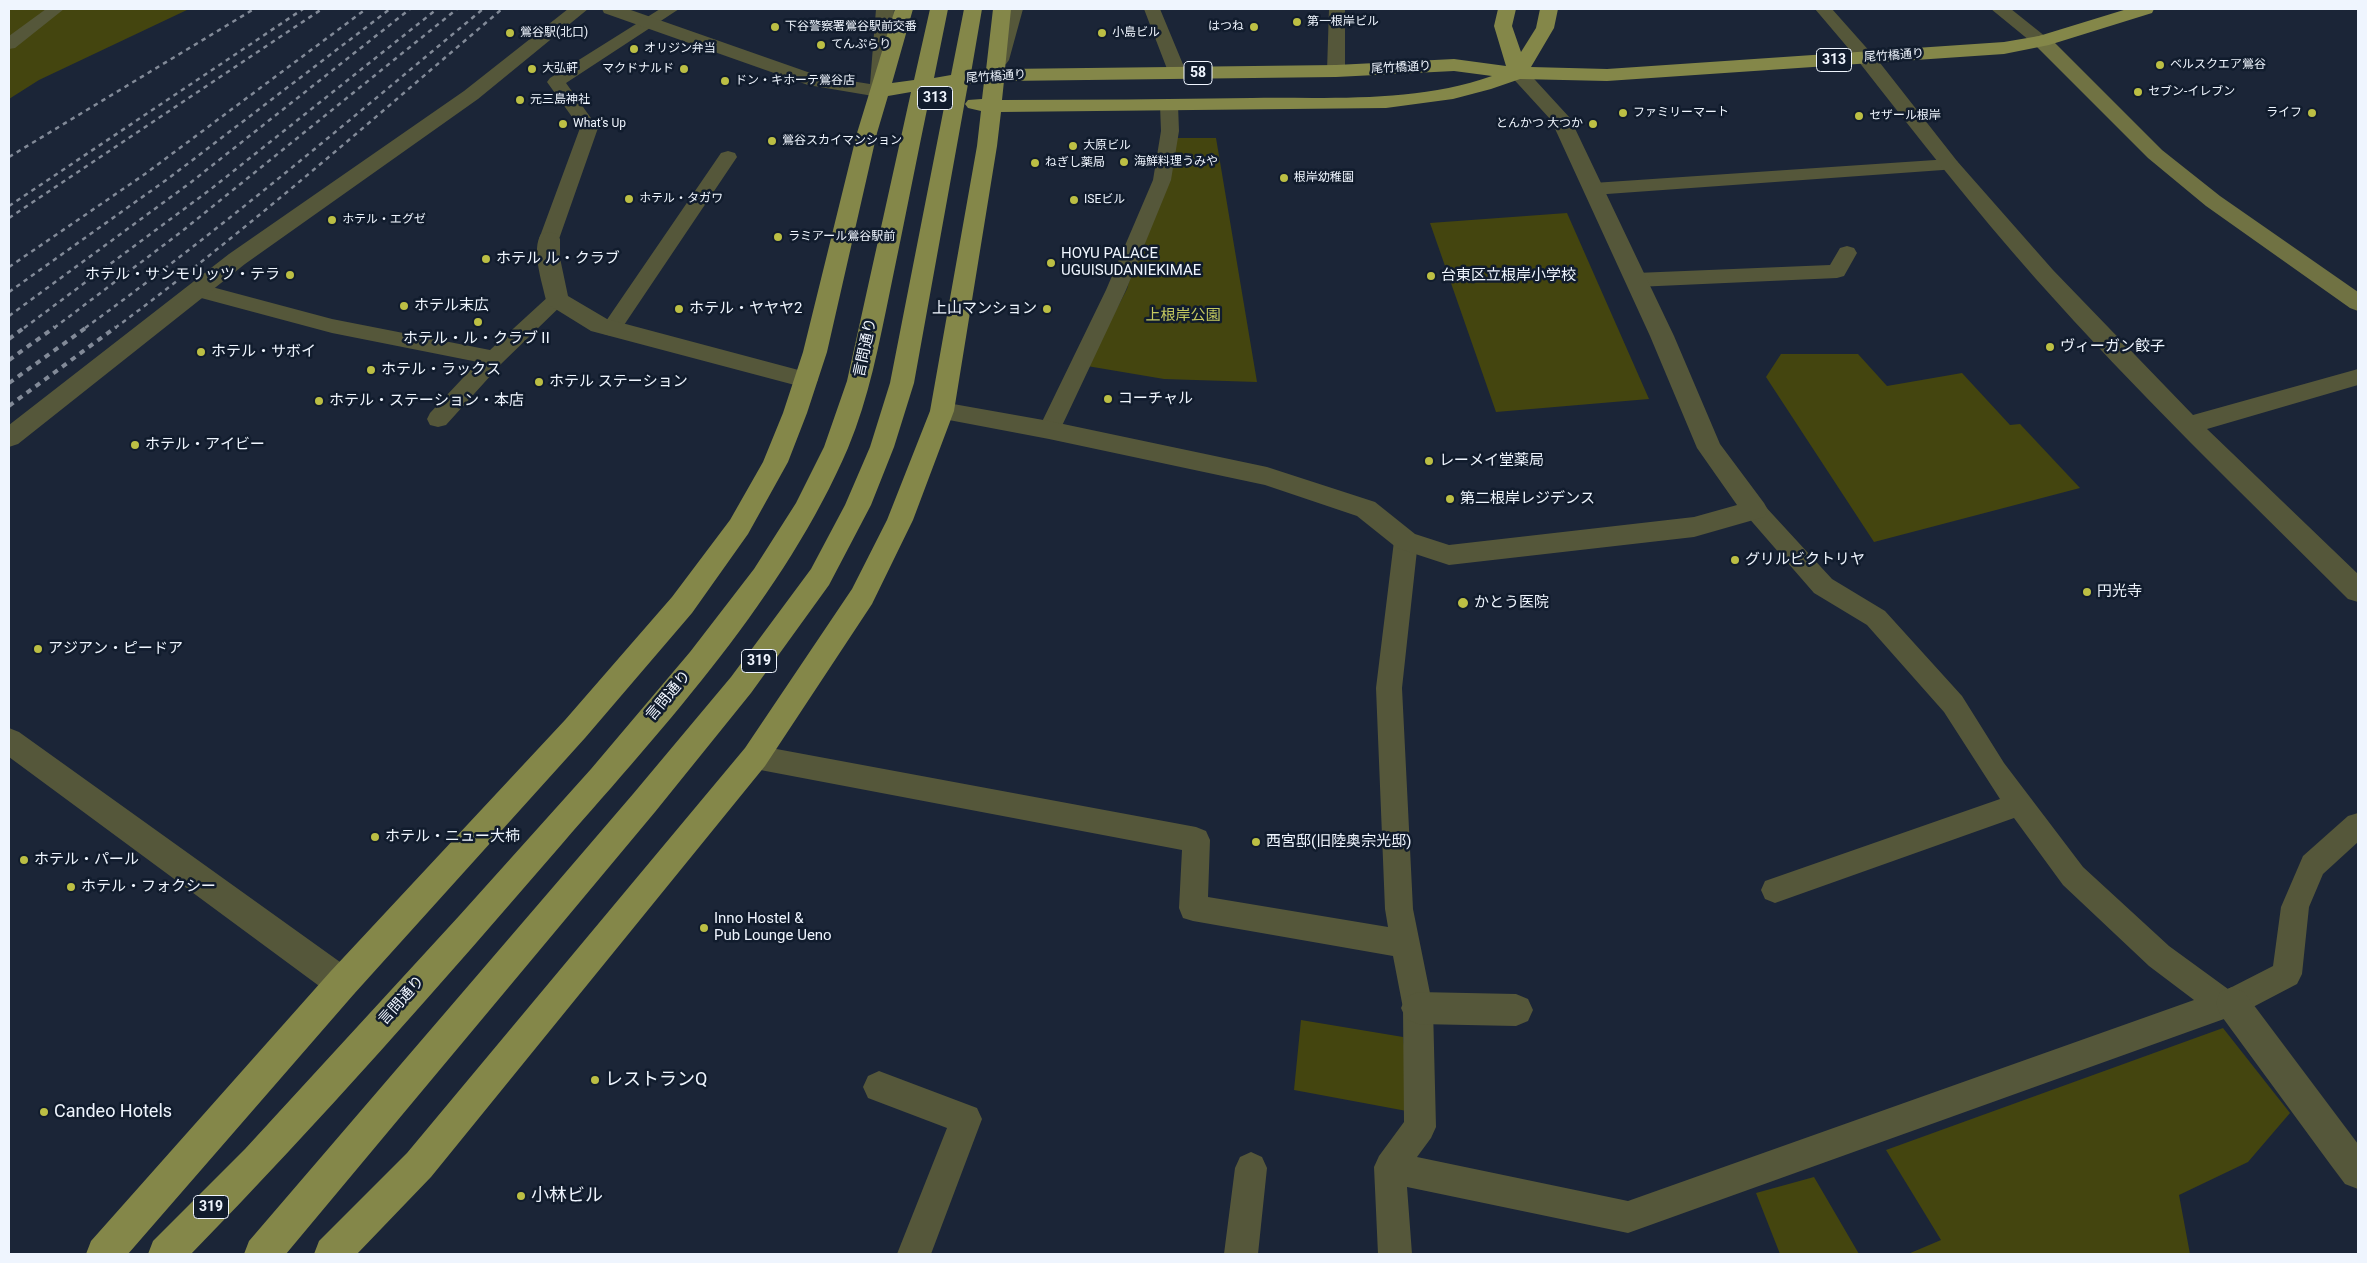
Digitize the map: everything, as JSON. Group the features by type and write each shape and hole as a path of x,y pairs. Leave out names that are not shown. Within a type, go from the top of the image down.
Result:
{"main road":[{"path":"104,1254 342,983 575,729 682,605 739,527 776,462 815,352 879,91 904,9"},
{"name":"言問通り","path":"166,1254 257,1160 470,927 601,778 700,660 763,577 806,508 836,448 859,381 939,9"},
{"name":"319","path":"262,1254 650,796 741,685 820,577 858,505 882,447 902,382 973,9"},
{"path":"332,1254 419,1165 755,757 862,596 900,520 942,411 992,106 1002,9"},
{"path":"1507,9 1503,26 1518,73"},
{"path":"1518,73 1545,28 1549,9"},
{"name":"尾竹橋通り","path":"879,91 995,75 1336,71 1454,64 1518,73 1607,75 2004,48 2042,41 2145,9"},
{"name":"尾竹橋通り","path":"879,91 992,106 1330,104 1405,99 1466,92 1518,73"}],"street":[{"path":"9,438 237,259 471,95 578,9"},
{"path":"611,9 815,81 879,91 885,9"},
{"path":"995,75 1014,9"},
{"path":"2000,9 2042,41 2155,154 2213,201 2358,302"},
{"path":"1866,58 1950,165 2045,275 2188,425 2358,591"},
{"path":"942,411 1049,430 1267,476 1366,509 1406,540 1448,555 1694,527 1755,510 1709,448 1636,280 1560,118 1518,73"},
{"path":"550,239 549,258 557,300 599,325 806,380"},
{"path":"2188,425 2358,377"},
{"path":"9,741 342,983"},
{"path":"2228,1004 2358,1171"},
{"path":"1418,1008 1516,1010"}],"lane":[{"path":"9,44 56,9"},
{"path":"550,239 589,128 556,82 652,23 671,9"},
{"path":"1152,9 1178,74"},
{"path":"1336,71 1337,9"},
{"path":"1823,9 1866,58"},
{"path":"1049,430 1116,290 1162,180 1170,131 1169,105"},
{"path":"612,329 728,157"},
{"path":"1593,189 1950,165"},
{"path":"1636,280 1837,271 1847,253"},
{"path":"197,290 332,326 494,358"},
{"path":"438,419 494,358 557,300"},
{"path":"1755,510 1823,586 1876,618 1953,704 2019,804 2073,876 2159,956 2228,1004"},
{"path":"1395,1254 1390,1167 1420,1127 1418,1008 1399,909 1389,688 1406,540"},
{"path":"755,757 1196,840 1193,908 1407,944"},
{"path":"1775,890 2019,804"},
{"path":"1390,1167 1628,1217 2228,1004 2287,974 2295,907 2313,865 2358,825"},
{"path":"879,1087 966,1118 914,1254"},
{"path":"1241,1254 1251,1168"}],"green space":[{"path":"9,9 189,9 39,80 9,99"},
{"name":"上根岸公園","path":"1169,138 1216,138 1257,382 1164,379 1087,366 1127,289"},
{"path":"1567,213 1649,399 1496,412 1430,223"},
{"path":"1781,354 1858,354 1887,386 1962,373 2010,425 2020,424 2080,488 1874,542 1766,377"},
{"path":"1301,1020 1403,1037 1412,1112 1294,1090"},
{"path":"2223,1028 2290,1113 2248,1162 2179,1195 2190,1254 1908,1254 1941,1240 1886,1150"},
{"path":"1814,1177 1859,1254 1780,1254 1756,1193"}],"railway":[{"path":"9,157 254,9"},
{"path":"9,206 303,9"},
{"path":"9,218 322,9"},
{"path":"9,267 145,174 366,9"},
{"path":"9,292 169,178 390,9"},
{"path":"9,316 190,183 410,9"},
{"path":"24,328 211,189 437,9"},
{"path":"54,328 181,232 457,9"},
{"path":"85,328 237,212 483,9"},
{"path":"115,328 263,212 502,9"},
{"path":"9,339 25,327"},
{"path":"9,360 55,327"},
{"path":"9,383 87,327"},
{"path":"9,406 116,327"}],"place":[{"name":"第一根岸ビル","path":"1297,22"},
{"name":"下谷警察署鶯谷駅前交番","path":"775,27"},
{"name":"はつね","path":"1254,27"},
{"name":"鶯谷駅(北口)","path":"510,33"},
{"name":"小島ビル","path":"1102,33"},
{"name":"てんぷらり","path":"821,45"},
{"name":"オリジン弁当","path":"634,49"},
{"name":"ベルスクエア鶯谷","path":"2160,65"},
{"name":"大弘軒","path":"532,69"},
{"name":"マクドナルド","path":"684,69"},
{"name":"ドン・キホーテ鶯谷店","path":"725,81"},
{"name":"セブン-イレブン","path":"2138,92"},
{"name":"元三島神社","path":"520,100"},
{"name":"ファミリーマート","path":"1623,113"},
{"name":"ライフ","path":"2312,113"},
{"name":"セザール根岸","path":"1859,116"},
{"name":"What's Up","path":"563,124"},
{"name":"とんかつ 大つか","path":"1593,124"},
{"name":"鶯谷スカイマンション","path":"772,141"},
{"name":"大原ビル","path":"1073,146"},
{"name":"海鮮料理うみや","path":"1124,162"},
{"name":"ねぎし薬局","path":"1035,163"},
{"name":"根岸幼稚園","path":"1284,178"},
{"name":"ホテル・タガワ","path":"629,199"},
{"name":"ISEビル","path":"1074,200"},
{"name":"ホテル・エグゼ","path":"332,220"},
{"name":"ラミアール鶯谷駅前","path":"778,237"},
{"name":"ホテル ル・クラブ","path":"486,259"},
{"name":"HOYU PALACE UGUISUDANIEKIMAE","path":"1051,263"},
{"name":"ホテル・サンモリッツ・テラ","path":"290,275"},
{"name":"台東区立根岸小学校","path":"1431,276"},
{"name":"ホテル末広","path":"404,306"},
{"name":"ホテル・ヤヤヤ2","path":"679,309"},
{"name":"上山マンション","path":"1047,309"},
{"name":"ホテル・ル・クラブⅡ","path":"478,322"},
{"name":"ヴィーガン餃子","path":"2050,347"},
{"name":"ホテル・サボイ","path":"201,352"},
{"name":"ホテル・ラックス","path":"371,370"},
{"name":"ホテル ステーション","path":"539,382"},
{"name":"コーチャル","path":"1108,399"},
{"name":"ホテル・ステーション・本店","path":"319,401"},
{"name":"ホテル・アイビー","path":"135,445"},
{"name":"レーメイ堂薬局","path":"1429,461"},
{"name":"第二根岸レジデンス","path":"1450,499"},
{"name":"グリルビクトリヤ","path":"1735,560"},
{"name":"円光寺","path":"2087,592"},
{"name":"かとう医院","path":"1463,603"},
{"name":"アジアン・ピードア","path":"38,649"},
{"name":"ホテル・ニュー大柿","path":"375,837"},
{"name":"西宮邸(旧陸奥宗光邸)","path":"1256,842"},
{"name":"ホテル・パール","path":"24,860"},
{"name":"ホテル・フォクシー","path":"71,887"},
{"name":"Inno Hostel & Pub Lounge Ueno","path":"704,928"},
{"name":"レストランQ","path":"595,1080"},
{"name":"Candeo Hotels","path":"44,1112"},
{"name":"小林ビル","path":"521,1196"}]}
